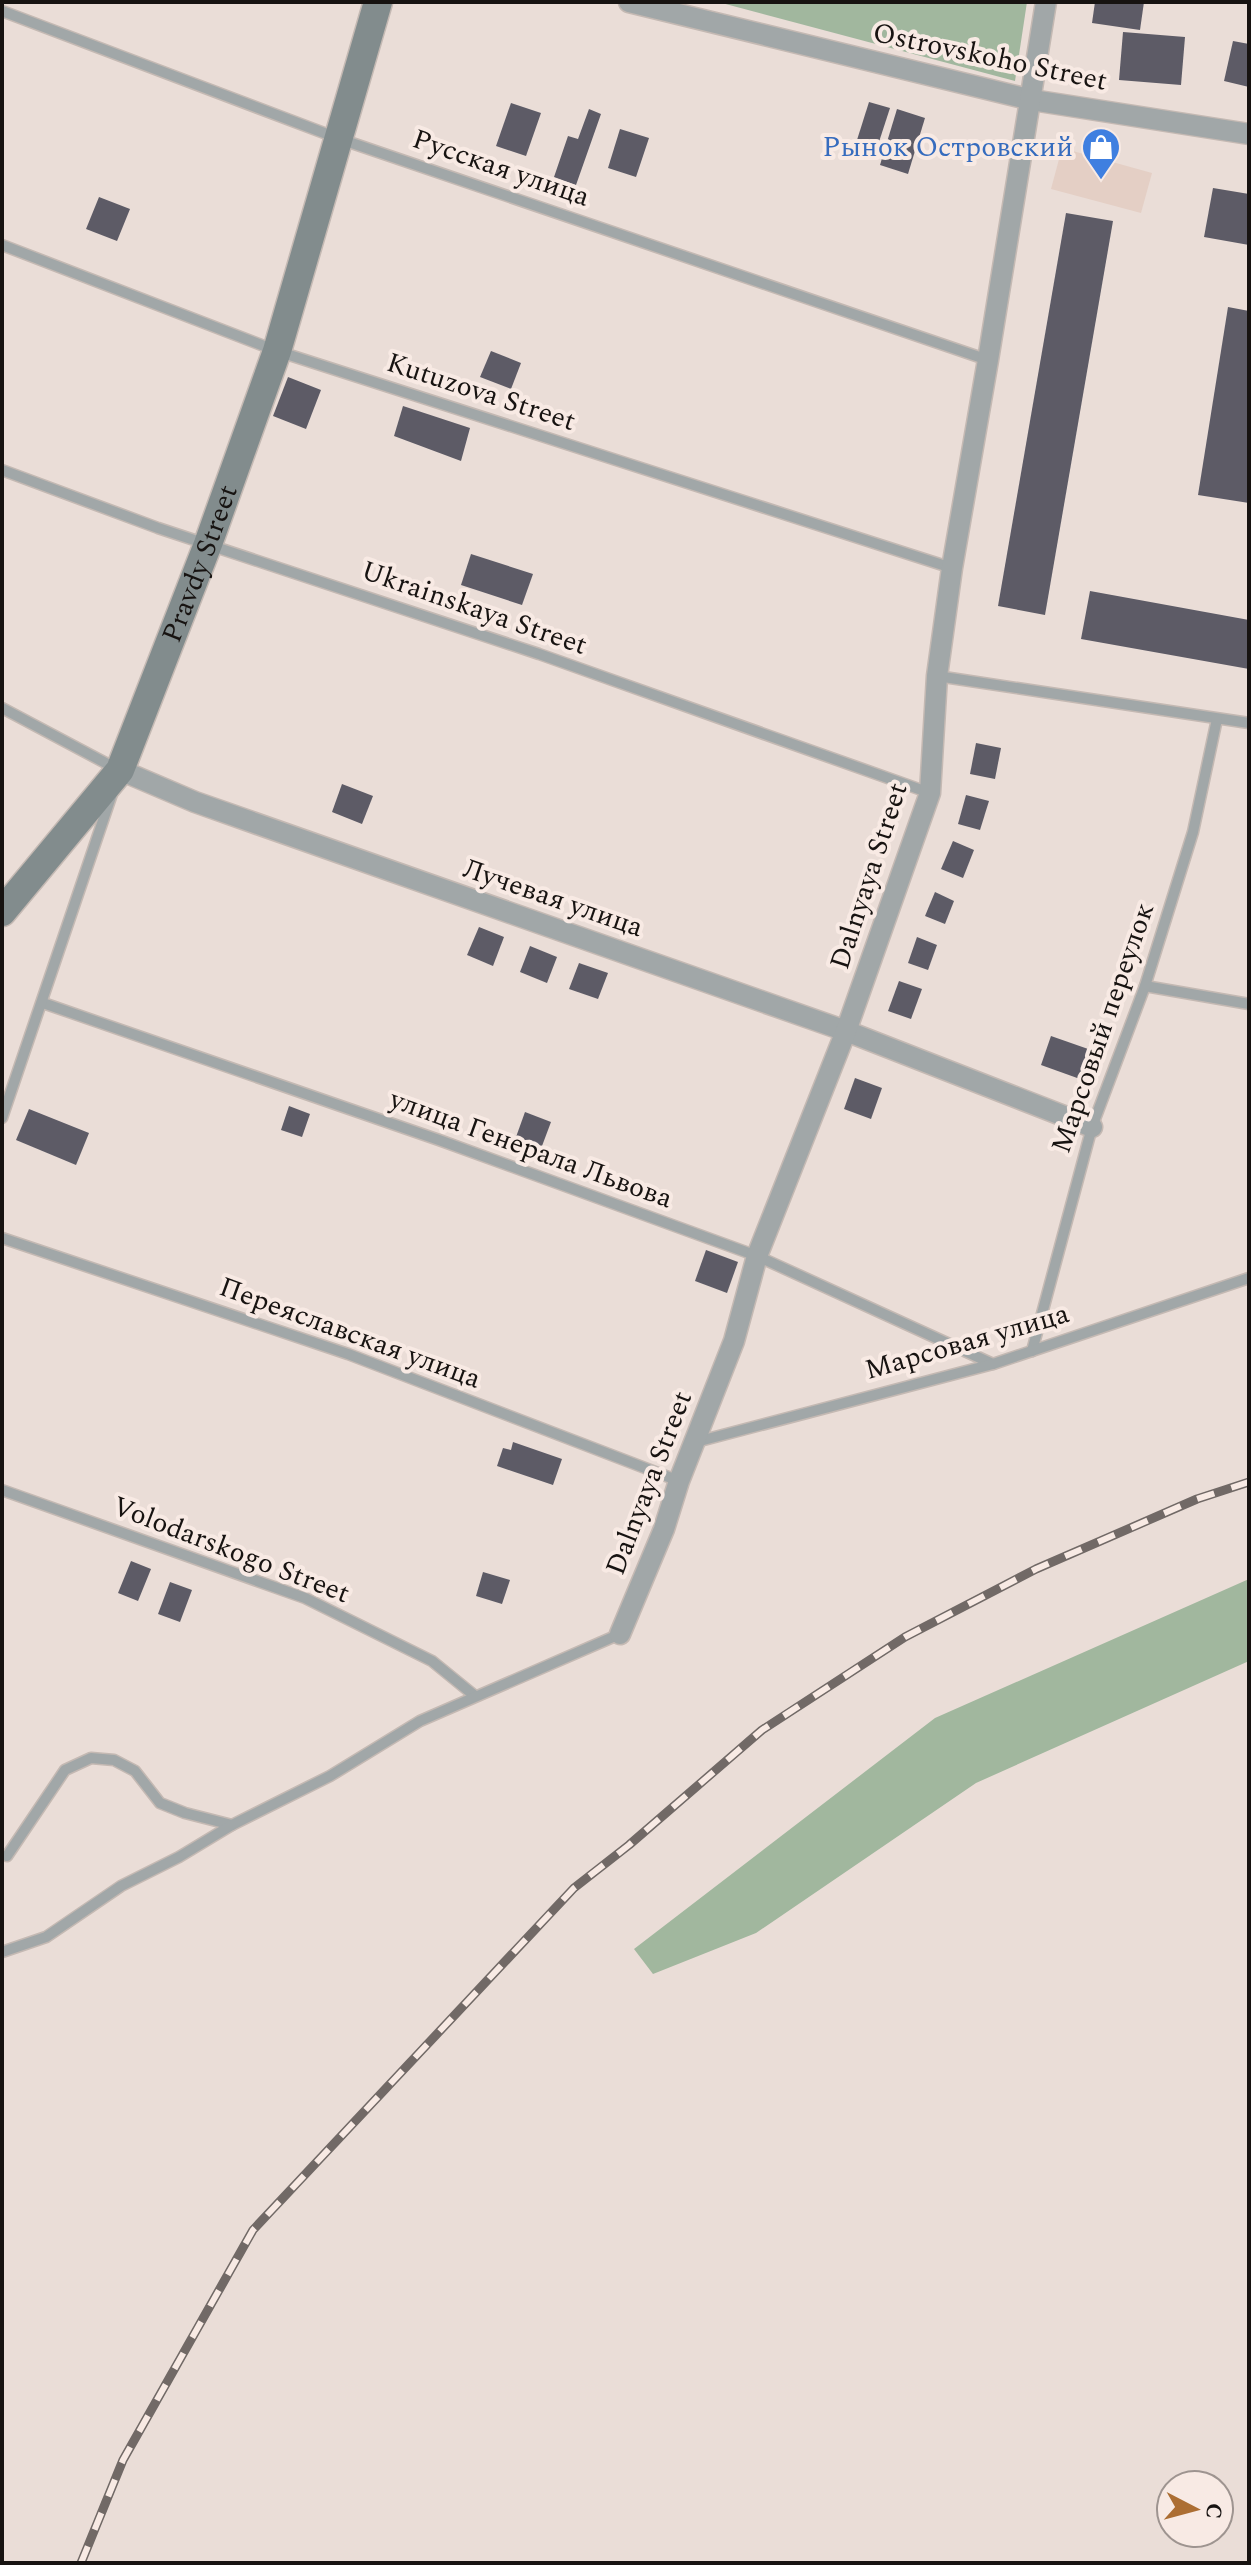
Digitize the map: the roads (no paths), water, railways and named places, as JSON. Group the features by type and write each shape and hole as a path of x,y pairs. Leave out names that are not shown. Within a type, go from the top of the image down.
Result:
{"main road":[{"name":"Pravdy Street","path":"120,770 208,544 277,351 378,2"},
{"path":"2,912 120,770"}],"street":[{"name":"Ostrovskoho Street","path":"629,2 1032,100 1249,134"},
{"name":"Dalnyaya Street","path":"620,1634 664,1529 679,1481 734,1341 757,1256 846,1031 930,793 937,676 952,568 1046,2"},
{"name":"Лучевая улица","path":"120,770 195,802 846,1031 1092,1127"}],"lane":[{"name":"Русская улица","path":"2,11 340,139 988,360"},
{"name":"Kutuzova Street","path":"2,245 277,351 952,568"},
{"name":"Ukrainskaya Street","path":"2,470 158,528 539,654 930,793"},
{"path":"937,676 1249,723"},
{"name":"Лучевая улица","path":"2,708 120,770"},
{"name":"Марсовый переулок","path":"1032,1351 1092,1127 1145,986 1193,832 1217,719"},
{"name":"Pravdy Street","path":"2,1118 120,770"},
{"path":"1145,986 1249,1004"},
{"name":"улица Генерала Львова","path":"43,1003 439,1140 757,1256 993,1364"},
{"name":"Переяславская улица","path":"2,1238 348,1354 679,1481"},
{"name":"Марсовая улица","path":"696,1442 993,1364 1249,1278"},
{"name":"Volodarskogo Street","path":"2,1490 305,1598 432,1661 475,1696"},
{"path":"2,1952 46,1937 121,1886 330,1776 420,1721 620,1634"},
{"path":"7,1856 65,1770 91,1758 114,1760 135,1771 160,1803 232,1825"}],"railway":[{"path":"81,2563 123,2460 253,2230 574,1888 629,1845 762,1730 905,1637 1036,1569 1197,1499 1249,1482"}],"place":[{"name":"Рынок Островский","path":"1101,181"}]}
